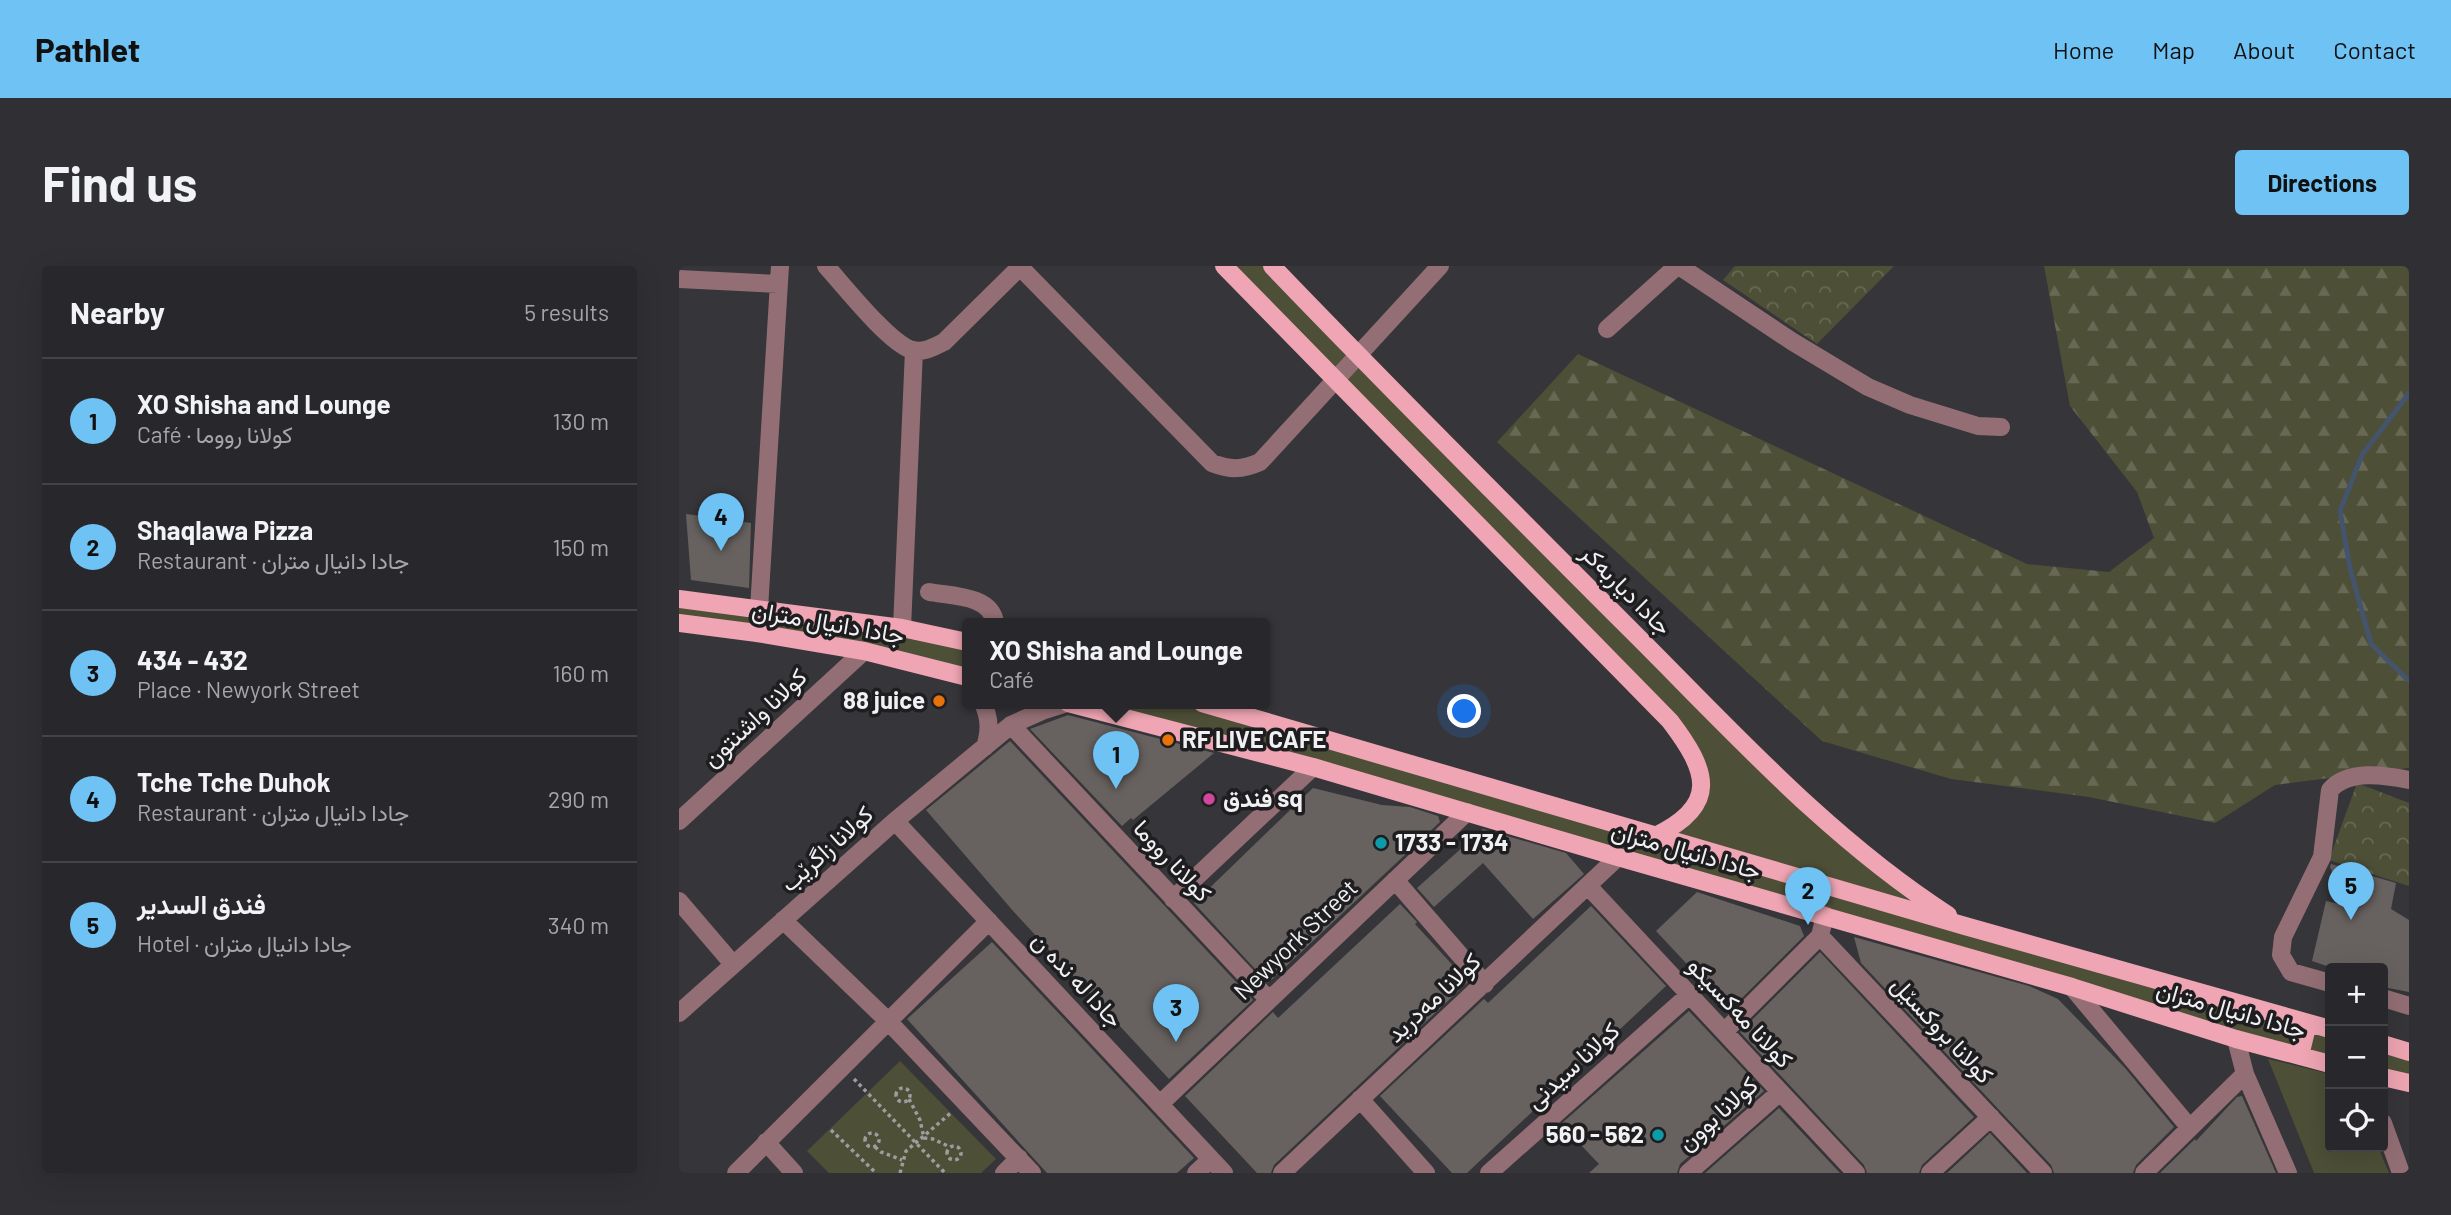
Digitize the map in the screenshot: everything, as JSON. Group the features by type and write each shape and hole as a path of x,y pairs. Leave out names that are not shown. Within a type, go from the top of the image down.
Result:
{"main road":[{"path":"1224,266 1670,721 1695,758 1701,796 1691,813 1672,828 1655,836"},
{"name":"جادا دیاربه‌كر","path":"1272,266 1752,752 1811,808 1885,871 1965,926"},
{"name":"جادا دانيال متران","path":"679,599 902,628 962,641"},
{"name":"جادا دانيال متران","path":"680,625 757,633 864,650 962,677"},
{"name":"جادا دانيال متران","path":"1090,709 1313,766 1618,857 2072,987 2236,1039 2325,1063"},
{"name":"جادا دانيال متران","path":"1222,709 2325,1028"},
{"path":"2300,1056 2308,1023"},
{"path":"2388,1046 2409,1052"},
{"path":"2388,1078 2409,1083"}],"street":[{"path":"759,609 781,266"},
{"path":"826,266 897,341 914,350 928,349 944,342 1019,266 1212,463 1227,469 1244,469 1260,462 1440,266"},
{"path":"1607,329 1678,266 1793,342 1868,387 1910,405 1978,426 2001,427"},
{"path":"679,279 779,284"},
{"path":"902,628 914,350"},
{"path":"929,592 985,604 994,618"},
{"name":"كولانا واشنتون","path":"679,821 864,650"},
{"path":"985,747 989,734 989,717 986,709"},
{"name":"كولانا زاگرێب","path":"679,1013 732,963 895,821 1011,725 1048,709"},
{"name":"كولانا رووما","path":"1011,725 1269,1000"},
{"path":"1173,899 1313,766"},
{"path":"2325,982 2291,972 2281,955 2283,937 2322,856 2330,790 2346,778 2387,775 2409,780"},
{"name":"Newyork Street","path":"1160,1104 1467,812"},
{"name":"جادا له نده ن","path":"895,821 1224,1173"},
{"name":"كولانا مه‌درید","path":"1282,1173 1618,857"},
{"path":"1395,880 1485,984"},
{"name":"كولانا مەکسیکو","path":"1588,886 1856,1173"},
{"path":"679,901 732,963"},
{"path":"1724,1032 1820,936 1825,915"},
{"path":"783,920 888,1021 1032,1173"},
{"path":"736,1173 989,921"},
{"name":"كولانا بروکسێل","path":"1820,936 2043,1173"},
{"path":"2072,987 2190,1128"},
{"name":"كولانا سيدنى","path":"1489,1173 1689,995"},
{"path":"2388,1000 2409,1006"},
{"path":"2236,1039 2245,1074 2288,1173"},
{"path":"2144,1173 2245,1074"},
{"name":"كولانا بوون","path":"1688,1173 1780,1092"},
{"path":"1360,1100 1426,1173"},
{"path":"1930,1173 1991,1117"},
{"path":"2388,1136 2402,1173"},
{"path":"766,1142 794,1173"},
{"path":"1004,1173 1019,1158"},
{"path":"1196,1173 1211,1159"}],"path":[{"path":"841,1066 945,1173"},
{"path":"909,1099 920,1120 924,1138"},
{"path":"900,1173 906,1151 964,1101"},
{"path":"831,1130 876,1173"},
{"path":"875,1147 879,1144 879,1136 875,1133 866,1135 865,1142 870,1147 902,1160"},
{"path":"924,1138 950,1147"}],"green space":[{"path":"1224,266 1272,266 1751,752 1965,926 1655,836 1691,813 1695,759"},
{"path":"1735,266 1894,266 1817,344 1723,280"},
{"path":"2044,266 2409,266 2409,768 2275,785 2215,823 2089,797 1951,779 1822,741 1497,442 1578,354 2027,564 2109,572 2154,538 2137,492 2070,406"},
{"path":"679,602 962,643 962,673 679,621"},
{"path":"1100,709 1212,709 2325,1030 2325,1061"},
{"path":"2357,783 2409,803 2409,886 2329,860"},
{"path":"2388,1047 2409,1053 2409,1080 2388,1075"},
{"path":"2268,1059 2325,1073 2325,1152 2380,1152 2389,1173 2314,1173"},
{"path":"900,1061 996,1159 981,1173 829,1173 807,1151"}],"building":[{"path":"686,514 751,523 749,588 691,580"},
{"path":"1068,715 1214,753 1133,820 1131,818 1122,826 1030,729"},
{"path":"1010,741 1253,1000 1169,1079 1014,912 926,810"},
{"path":"1313,788 1382,805 1410,807 1438,816 1440,822 1268,983 1194,903"},
{"path":"1483,829 1566,853 1584,874 1533,919 1483,863 1434,907 1417,888"},
{"path":"2331,864 2396,883 2391,909 2409,920 2409,992 2388,988 2388,963 2325,963 2325,965 2312,961 2326,901 2347,906"},
{"path":"1697,892 1800,926 1804,936 1730,1010 1656,931"},
{"path":"1400,904 1468,982 1274,1165 1271,1173 1257,1173 1185,1096 1273,1012 1278,1018"},
{"path":"1591,906 1666,986 1467,1173 1452,1173 1380,1096 1484,999 1488,1003"},
{"path":"1854,937 2029,986 2058,999 2125,1068 2174,1127 2136,1165 2133,1173 2054,1173 2051,1165 1861,963"},
{"path":"992,942 1194,1158 1177,1173 1047,1173 907,1019"},
{"path":"1820,952 1974,1117 1922,1165 1919,1173 1867,1173 1864,1165 1740,1032"},
{"path":"1689,1011 1764,1091 1680,1164 1677,1173 1589,1173 1599,1164 1561,1124"},
{"path":"2242,1096 2276,1173 2160,1173 2195,1139 2196,1141 2237,1097"},
{"path":"1779,1108 1840,1173 1705,1173"},
{"path":"1990,1133 2027,1173 1947,1173"}],"waterway":[{"path":"2409,393 2362,455 2340,511 2350,568 2371,644 2409,681"}],"place":[{"name":"Tche Tche Duhok","path":"721,551"},
{"name":"88 juice","path":"939,701"},
{"name":"RF LIVE CAFE","path":"1168,740"},
{"name":"XO Shisha and Lounge","path":"1116,789"},
{"name":"فندق sq","path":"1209,799"},
{"name":"1733 - 1734","path":"1381,843"},
{"name":"فندق السدير","path":"2351,920"},
{"name":"Shaqlawa Pizza","path":"1808,925"},
{"name":"434 - 432","path":"1176,1042"},
{"name":"560 - 562","path":"1658,1135"}]}
